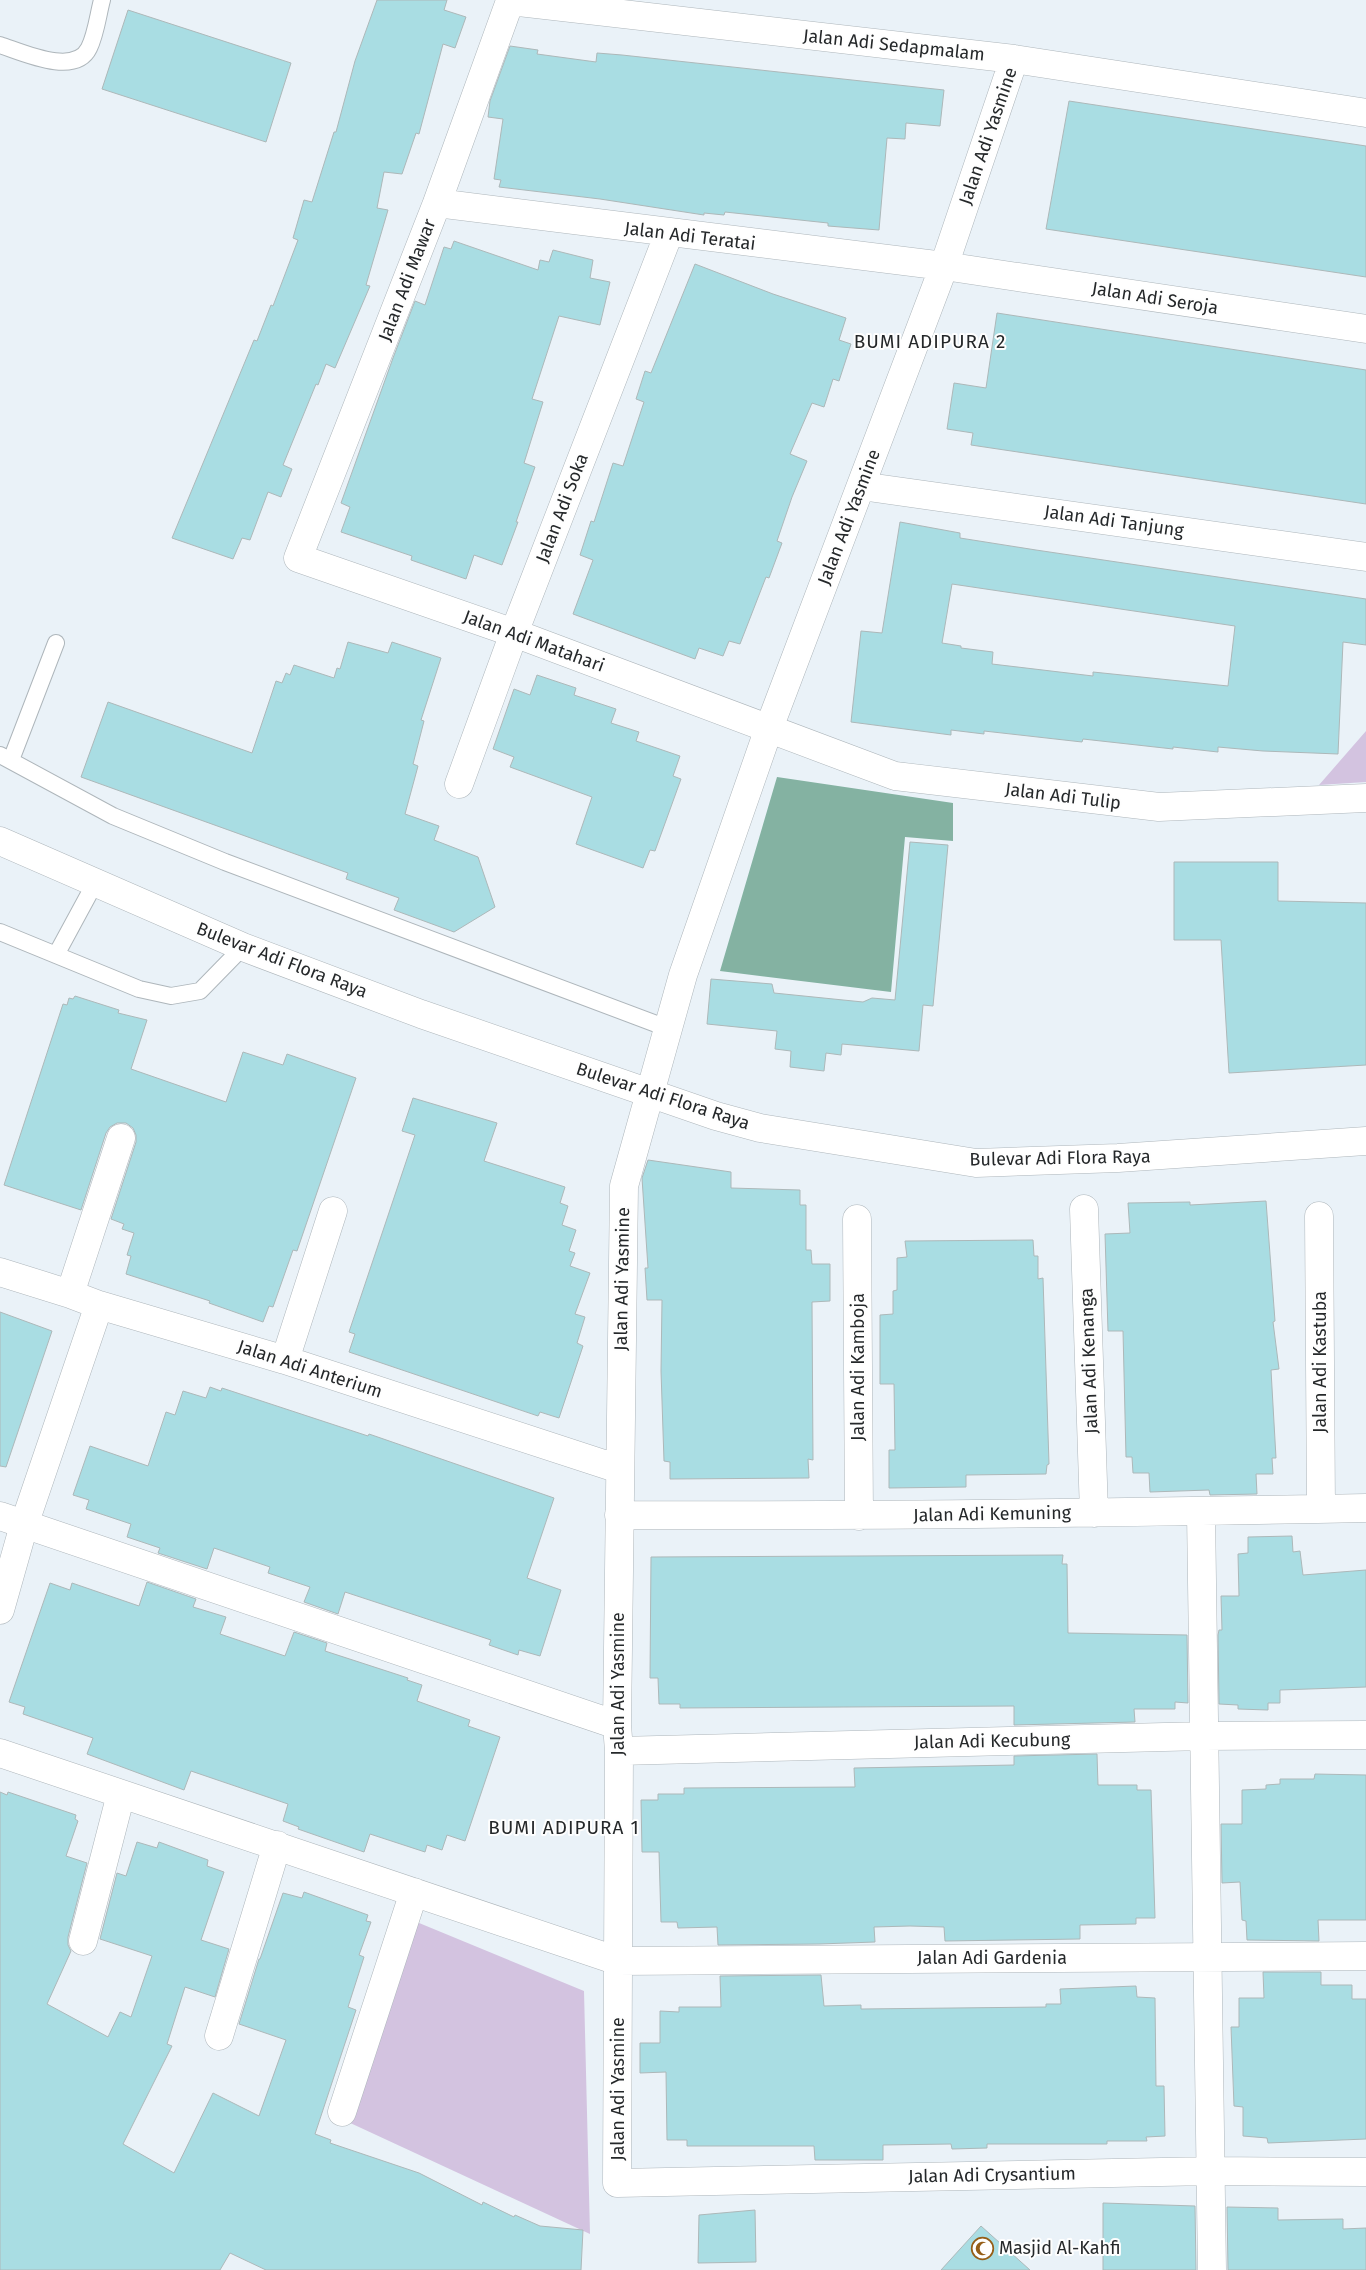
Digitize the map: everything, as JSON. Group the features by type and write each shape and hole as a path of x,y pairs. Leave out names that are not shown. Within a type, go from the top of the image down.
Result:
{"street":[{"name":"Jalan Adi Sedapmalam","path":"510,1 1014,59 1366,113"},
{"name":"Jalan Adi Mawar","path":"298,558 437,203 510,1"},
{"name":"Jalan Adi Yasmine","path":"617,2183 619,1469 624,1186 683,975 769,728 944,266 1014,59"},
{"name":"Jalan Adi Teratai","path":"437,203 944,266"},
{"name":"Jalan Adi Soka","path":"459,784 514,633 669,233"},
{"name":"Jalan Adi Seroja","path":"944,266 1366,329"},
{"name":"Jalan Adi Tanjung","path":"861,486 1366,556"},
{"name":"Jalan Adi Matahari","path":"298,558 514,633 769,728"},
{"name":"Jalan Adi Tulip","path":"769,728 895,776 1110,802 1159,807 1366,798"},
{"name":"Bulevar Adi Flora Raya","path":"0,841 243,947 421,1014 716,1116 760,1128 976,1163 1118,1158 1366,1141"},
{"path":"70,1294 121,1138"},
{"name":"Jalan Adi Kenanga","path":"1084,1208 1094,1513"},
{"path":"285,1360 333,1211"},
{"name":"Jalan Adi Kastuba","path":"1319,1216 1321,1509"},
{"name":"Jalan Adi Kamboja","path":"857,1218 859,1516"},
{"name":"Jalan Adi Anterium","path":"0,1272 99,1305 285,1360 619,1469"},
{"path":"0,1610 12,1520 99,1305"},
{"name":"Jalan Adi Kemuning","path":"619,1515 859,1516 1201,1513 1366,1508"},
{"path":"1201,1513 1212,2270"},
{"path":"12,1520 618,1738"},
{"name":"Jalan Adi Kecubung","path":"618,1738 1366,1735"},
{"name":"Jalan Adi Gardenia","path":"0,1753 618,1961 1366,1956"},
{"path":"83,1941 121,1794"},
{"path":"219,2036 277,1845"},
{"path":"342,2112 414,1892"},
{"name":"Jalan Adi Crysantium","path":"617,2183 1210,2171 1366,2172"}],"lane":[{"path":"0,45 53,62 76,60 84,56 89,48 102,0"},
{"path":"56,643 5,758 113,816 225,862 667,1028"},
{"path":"56,955 95,883"},
{"path":"0,932 139,989 171,996 200,991 243,947"}],"shaded area":[{"path":"1366,731 1366,782 1319,785"},
{"path":"777,777 953,803 953,841 905,837 891,992 720,971"},
{"path":"407,1918 584,1991 590,2234 333,2115"}],"building":[{"path":"377,0 447,0 444,10 466,17 455,48 443,44 419,134 416,133 402,174 384,172 377,208 388,210 366,285 370,286 335,368 326,364 318,385 316,384 283,465 292,469 281,497 268,492 250,540 242,538 233,559 172,538 254,340 257,341 271,305 273,306 298,240 293,238 304,200 312,202 334,132 336,132 355,61"},
{"path":"128,10 291,63 266,142 102,89"},
{"path":"510,46 538,50 537,54 596,62 597,53 622,55 944,90 940,126 906,123 905,139 887,138 879,230 828,226 828,223 725,212 724,215 704,213 704,215 600,199 499,187 501,180 494,179 503,119 488,117 490,101"},
{"path":"1069,101 1366,146 1366,277 1046,229"},
{"path":"454,241 538,270 540,260 549,262 553,250 593,260 590,278 610,282 600,325 559,316 532,399 543,402 524,463 535,467 516,522 518,522 502,565 474,555 466,579 411,560 412,556 341,532 350,507 341,503 415,301 425,305 444,247 451,249"},
{"path":"695,264 773,294 846,318 839,340 851,344 839,381 833,379 824,407 812,403 790,454 807,461 777,541 782,543 769,578 766,577 740,644 729,641 723,656 699,648 695,659 573,614 593,560 580,555 591,521 594,522 613,463 623,466 644,402 636,399 645,371 651,373"},
{"path":"997,313 1366,370 1366,504 971,445 973,433 947,429 954,383 986,388"},
{"path":"900,522 960,533 960,538 1366,599 1366,645 1343,642 1338,754 1218,747 1218,752 1083,739 1082,742 984,731 984,734 951,730 951,735 851,722 861,631 882,633","holes":["952,584 1235,626 1228,686 1093,672 1093,676 992,664 993,652 961,648 961,646 942,643"]},
{"path":"348,642 388,653 392,642 441,658 421,720 424,721 413,764 418,766 405,814 439,826 434,840 478,857 495,907 454,932 394,910 399,898 346,879 348,873 81,777 108,702 252,753 276,681 282,683 286,673 290,675 294,665 334,678 337,668 340,669"},
{"path":"537,675 576,688 574,695 616,709 611,723 639,732 636,741 680,756 673,776 681,779 655,851 650,850 643,868 576,844 592,797 510,767 514,757 493,749 514,689 530,695"},
{"path":"910,842 948,845 933,1006 923,1005 919,1051 842,1044 841,1055 826,1053 824,1071 790,1067 791,1051 775,1049 777,1031 707,1024 711,979 772,984 774,993 863,1002 872,998 895,1000"},
{"path":"1174,862 1278,862 1278,901 1366,903 1366,1065 1229,1073 1221,940 1174,940"},
{"path":"75,996 119,1010 118,1013 147,1020 131,1069 226,1102 243,1052 283,1065 287,1054 356,1078 297,1251 293,1250 273,1307 269,1306 263,1322 209,1303 210,1301 126,1274 131,1256 127,1255 134,1233 122,1229 124,1224 111,1219 136,1142 133,1128 126,1123 117,1123 110,1127 106,1133 81,1210 4,1185 63,1004 67,1005 69,998 73,999"},
{"path":"413,1098 497,1123 484,1161 565,1187 560,1203 568,1206 562,1225 576,1230 569,1251 575,1253 570,1266 590,1273 575,1314 585,1317 577,1343 583,1346 559,1418 540,1412 538,1416 349,1352 355,1334 349,1332 415,1135 402,1131"},
{"path":"648,1160 731,1172 731,1188 800,1190 800,1205 806,1205 806,1250 811,1250 812,1264 830,1264 830,1301 812,1302 813,1460 808,1459 809,1478 670,1479 670,1462 664,1461 661,1371 662,1300 647,1300 645,1268 648,1268 642,1178"},
{"path":"1266,1201 1275,1321 1273,1322 1279,1369 1271,1370 1276,1458 1272,1458 1273,1474 1256,1474 1257,1494 1210,1495 1209,1490 1150,1492 1149,1473 1133,1473 1132,1457 1126,1457 1123,1331 1108,1331 1105,1234 1130,1233 1128,1203 1190,1202 1190,1205"},
{"path":"1033,1240 1034,1256 1038,1256 1038,1279 1043,1278 1049,1464 1047,1465 1046,1474 966,1475 966,1487 889,1488 889,1450 895,1450 894,1384 880,1384 880,1315 893,1314 893,1291 897,1290 897,1258 907,1257 905,1241"},
{"path":"0,1312 52,1331 6,1467 0,1466"},
{"path":"210,1387 221,1391 222,1388 368,1436 369,1434 554,1498 527,1578 561,1590 540,1656 519,1650 518,1655 489,1645 491,1640 345,1592 338,1614 304,1602 310,1587 268,1573 270,1567 214,1548 207,1569 158,1553 160,1548 127,1537 131,1524 86,1509 89,1500 73,1495 90,1446 148,1466 166,1412 175,1415 183,1391 206,1398"},
{"path":"1292,1536 1293,1552 1300,1551 1303,1575 1366,1570 1366,1687 1280,1690 1280,1703 1268,1703 1268,1710 1238,1709 1238,1705 1219,1704 1218,1635 1219,1630 1222,1630 1221,1596 1239,1596 1238,1554 1248,1553 1248,1537"},
{"path":"1063,1555 1062,1564 1067,1564 1068,1633 1187,1635 1188,1703 1175,1702 1175,1709 1134,1709 1135,1722 1014,1725 1014,1706 680,1708 680,1704 659,1704 658,1678 650,1678 651,1557"},
{"path":"147,1582 196,1599 193,1607 226,1617 220,1634 285,1656 294,1632 327,1643 325,1651 408,1678 407,1680 422,1685 417,1701 470,1720 468,1726 500,1737 465,1841 447,1835 442,1850 427,1845 425,1852 370,1834 364,1852 298,1829 299,1827 283,1821 288,1804 191,1771 184,1790 87,1754 93,1738 23,1714 25,1707 9,1702 50,1583 70,1590 72,1583 139,1606"},
{"path":"1097,1754 1098,1785 1137,1785 1137,1790 1151,1790 1155,1918 1136,1918 1136,1924 1080,1925 1080,1939 945,1941 944,1927 910,1926 874,1927 875,1942 718,1945 717,1927 678,1928 677,1922 661,1922 659,1852 642,1852 641,1800 658,1800 658,1794 684,1794 684,1788 855,1787 854,1768 1014,1765 1014,1756"},
{"path":"1315,1774 1366,1775 1366,1920 1318,1920 1319,1941 1247,1940 1246,1921 1242,1920 1240,1882 1222,1883 1221,1824 1242,1824 1242,1790 1266,1789 1266,1785 1280,1784 1280,1779 1314,1779"},
{"path":"0,1792 7,1795 8,1792 76,1815 75,1819 78,1821 66,1856 87,1863 68,1937 68,1945 71,1951 47,2004 108,2037 120,2012 131,2017 152,1956 100,1939 117,1873 126,1876 137,1842 157,1848 159,1842 208,1860 207,1866 224,1872 201,1940 229,1949 215,1997 185,1987 167,2044 172,2046 123,2144 174,2173 213,2093 259,2116 286,2040 239,2024 259,1959 283,1893 302,1898 304,1892 368,1915 366,1921 371,1922 359,1955 364,1957 348,2007 356,2010 315,2134 331,2140 330,2143 419,2173 482,2205 483,2202 514,2217 515,2215 540,2226 583,2230 581,2270 266,2270 230,2253 220,2270 0,2270"},
{"path":"1263,1972 1321,1972 1321,1985 1352,1985 1352,1999 1366,1999 1366,2139 1268,2143 1267,2138 1243,2136 1243,2107 1234,2106 1231,2027 1239,2027 1239,1998 1264,1998"},
{"path":"821,1975 824,2006 861,2005 861,2009 1046,2007 1046,2004 1061,2004 1060,1989 1136,1986 1137,1997 1155,1998 1156,2086 1164,2086 1165,2136 1146,2137 1147,2141 1107,2141 1107,2144 987,2144 987,2148 952,2149 951,2144 883,2145 883,2160 815,2160 814,2146 687,2146 687,2140 667,2140 666,2072 640,2073 640,2043 660,2043 660,2011 679,2012 679,2007 721,2007 720,1976"},
{"path":"1103,2203 1195,2206 1196,2270 1103,2270"},
{"path":"1227,2207 1278,2208 1278,2220 1343,2219 1343,2229 1366,2228 1366,2270 1228,2270"},
{"path":"755,2210 756,2262 698,2263 699,2215"},
{"name":"Masjid Al-Kahfi","path":"981,2226 1030,2270 941,2270"}],"place":[{"name":"Masjid Al-Kahfi","path":"983,2248"}],"district":[{"name":"BUMI ADIPURA 2","path":"930,341"},
{"name":"BUMI ADIPURA 1","path":"564,1827"}]}
